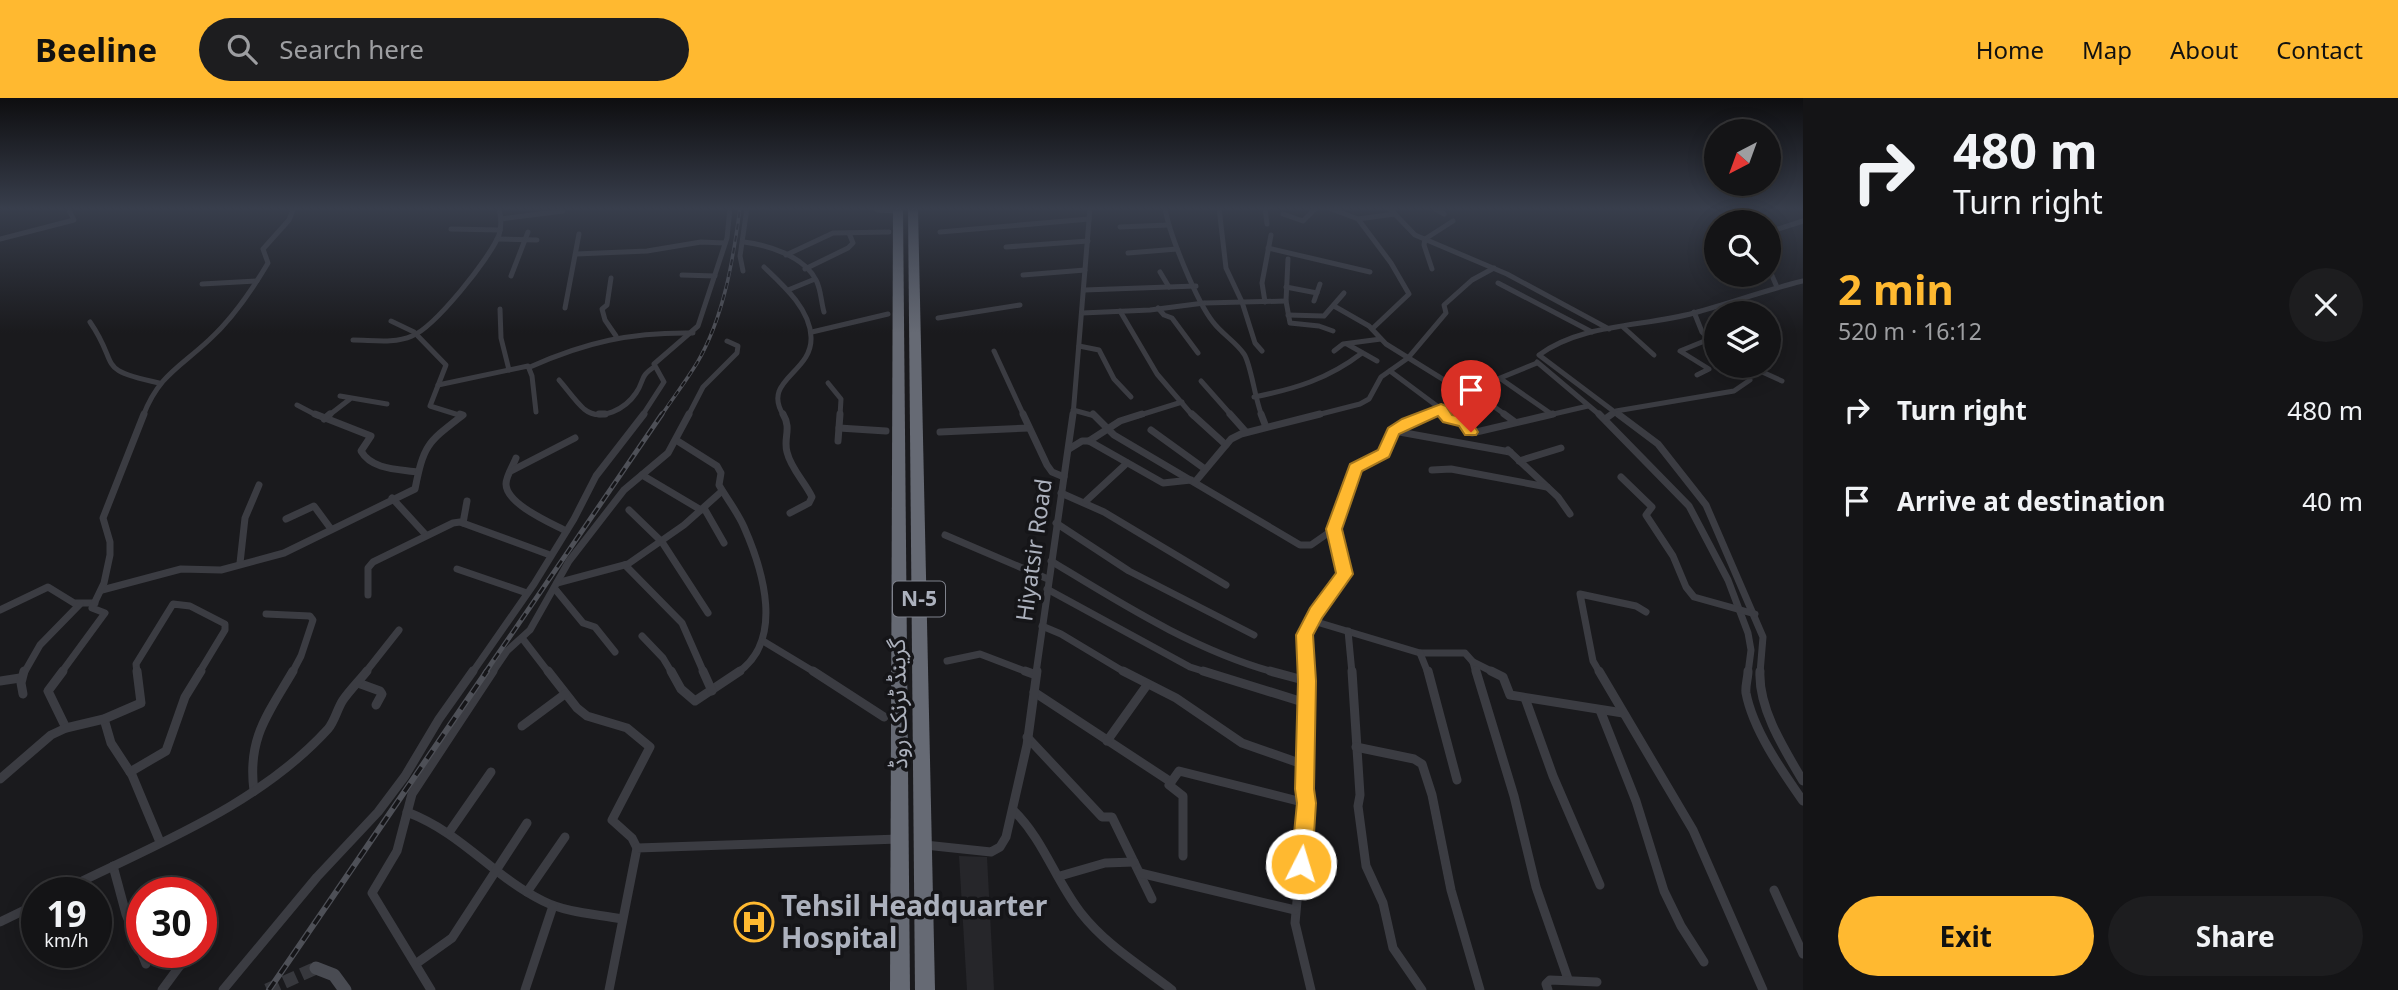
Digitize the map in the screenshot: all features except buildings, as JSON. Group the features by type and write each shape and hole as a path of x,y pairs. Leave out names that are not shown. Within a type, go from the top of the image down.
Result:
{"highway":[{"name":"گرینڈ ٹرنک روڈ","path":"900,990 899,472 902,250"},
{"name":"گرینڈ ٹرنک روڈ","path":"905,250 917,472 925,990"},
{"path":"899,472 917,472"}],"street":[{"path":"66,728 48,691 105,613 92,608 102,590 111,549 103,518 130,453 136,429 159,383 209,342 257,281 268,263 263,250"},
{"path":"353,340 396,340 415,335 452,300 489,250"},
{"path":"511,276 521,250"},
{"path":"565,308 577,250"},
{"path":"576,254 655,250"},
{"path":"559,380 586,411 609,415 618,410 637,392 642,375 654,367 659,357 693,333 700,321 723,250"},
{"path":"742,250 740,256 743,271"},
{"path":"773,250 786,255 816,279 824,312"},
{"path":"786,255 797,250"},
{"path":"806,269 845,250"},
{"name":"Hiyatsir Road","path":"923,844 991,852 1000,847 1006,837 1027,737 1056,523 1069,449 1087,250"},
{"path":"1128,253 1169,250"},
{"path":"1177,250 1212,321 1245,355 1254,397 1266,427"},
{"path":"1224,250 1226,268 1242,302 1255,343 1262,351"},
{"path":"1265,302 1262,283 1268,250"},
{"path":"1275,250 1370,272"},
{"path":"1372,329 1409,294 1381,250"},
{"path":"1426,250 1432,269"},
{"path":"1451,250 1494,268 1610,329"},
{"path":"1288,259 1286,301 1290,323 1319,326 1333,331"},
{"path":"764,267 788,290 812,332 810,351 806,359 776,396 777,405 789,429 786,452 812,497 809,503 790,513"},
{"path":"1069,449 1082,441 1089,441 1163,483 1193,481 1226,445 1246,432 1360,404 1369,399 1381,377 1408,358 1446,313 1446,304 1472,279 1494,268"},
{"path":"1023,275 1086,270"},
{"path":"1160,272 1169,287"},
{"path":"682,275 715,276"},
{"path":"611,278 607,305 602,309 605,320 616,335"},
{"path":"788,290 816,279"},
{"path":"202,284 257,281"},
{"path":"1781,286 1803,281"},
{"path":"1498,283 1592,332"},
{"path":"1314,301 1320,284"},
{"path":"1084,290 1196,286"},
{"path":"1286,287 1317,293"},
{"path":"1311,990 1295,923 1306,803 1307,681 1304,635 1316,613 1345,574 1334,529 1356,467 1384,453 1393,431 1441,409 1466,377 1488,383 1502,379 1538,359 1558,344 1592,332 1695,312 1777,287"},
{"path":"1289,315 1324,316 1344,293"},
{"path":"1082,313 1204,303 1286,301"},
{"path":"938,318 1020,305"},
{"path":"1334,306 1372,329 1381,339 1408,358 1457,388"},
{"path":"1158,308 1164,315 1172,318 1198,354"},
{"path":"500,309 502,345 509,370"},
{"path":"1120,311 1153,369 1196,419 1226,445"},
{"path":"1695,312 1704,334"},
{"path":"812,332 888,314"},
{"path":"102,590 181,569 221,570 284,553 415,489 419,459 425,449 436,436 463,415 430,406 430,400 446,365 407,328 391,321"},
{"path":"90,322 97,330 113,368 123,374 159,383"},
{"path":"1623,327 1654,355"},
{"path":"438,385 530,367 577,346 616,335 654,331 693,333"},
{"path":"1334,351 1347,344 1381,339"},
{"path":"431,990 418,963 372,893 397,851 409,800 482,685 507,651 530,630 569,561 624,490 660,461 676,440 704,387 737,353 738,346 727,341"},
{"path":"1704,342 1680,351 1704,366"},
{"path":"1347,344 1377,361"},
{"path":"1079,346 1099,350 1114,379 1131,397"},
{"path":"994,351 1052,472 1064,477"},
{"path":"1254,397 1319,383 1334,376 1363,353"},
{"path":"1538,359 1588,406 1605,418 1689,506 1763,637 1746,692 1773,759 1798,783"},
{"path":"1538,359 1658,444 1706,505 1748,612 1753,672 1759,691 1788,756 1800,769 1798,783 1803,802"},
{"path":"530,367 536,412"},
{"path":"223,990 317,877 378,812 405,776 489,645 527,593 566,531 596,475 663,386 664,382 654,367"},
{"path":"1390,371 1441,409 1448,419 1464,421 1472,433 1588,406"},
{"path":"1697,375 1704,372"},
{"path":"1775,378 1782,381"},
{"path":"1502,379 1550,413"},
{"path":"1605,418 1614,412 1734,391 1750,380"},
{"path":"1201,381 1246,432"},
{"path":"828,383 841,399 838,441"},
{"path":"340,396 387,404"},
{"path":"324,419 351,399"},
{"path":"1089,441 1130,417 1182,402"},
{"path":"1489,403 1516,422"},
{"path":"297,405 324,419 371,436 360,451 371,462 418,472"},
{"path":"1073,410 1092,413 1106,429 1300,545 1311,545 1334,529"},
{"path":"839,428 886,431"},
{"path":"940,432 1029,428"},
{"path":"1151,430 1205,469"},
{"path":"1393,431 1510,452"},
{"path":"512,471 575,438"},
{"path":"642,636 663,658 689,698 695,701 749,665 763,641 766,595 744,526 719,485 721,473 717,466 676,440"},
{"path":"1502,445 1547,487 1570,514"},
{"path":"1519,461 1561,448"},
{"path":"516,458 506,485 509,495 528,510 566,531"},
{"path":"1086,500 1127,463"},
{"path":"1432,470 1451,469 1547,487"},
{"path":"642,475 702,509 724,543"},
{"path":"1621,477 1652,507 1646,515 1673,556 1688,591 1698,600 1748,612"},
{"path":"240,563 245,518 259,485"},
{"path":"556,586 625,565 662,542 722,491"},
{"path":"1061,493 1086,500 1184,564 1226,585"},
{"path":"392,498 426,535"},
{"path":"463,523 467,501"},
{"path":"286,519 314,506 331,529"},
{"path":"629,510 662,542 708,613"},
{"path":"368,595 368,568 373,562 445,525 463,523 550,555"},
{"path":"1056,523 1129,571 1254,635"},
{"path":"946,535 1048,579"},
{"path":"1051,561 1167,631 1241,663 1307,681"},
{"path":"625,565 682,623 712,691"},
{"path":"457,569 527,593"},
{"path":"556,586 583,623 595,627 615,652"},
{"path":"0,610 48,587 70,601 80,604 95,603"},
{"path":"1047,589 1191,667 1306,703"},
{"path":"1646,612 1636,606 1580,594 1593,661 1693,830 1763,990"},
{"path":"23,694 20,678 32,657 51,632 80,604"},
{"path":"0,779 40,743 66,728 104,719 141,702 134,667 173,604 190,606 225,624 225,630 185,697 166,751 130,772"},
{"path":"254,791 250,762 252,743 302,654 313,620 310,616 266,614"},
{"path":"1315,618 1320,624 1420,653 1465,653 1473,662 1503,677 1510,695 1623,713"},
{"path":"1042,626 1175,698 1242,743 1305,765"},
{"path":"91,877 254,791 290,766 331,726 338,707 399,629"},
{"path":"1348,631 1360,795 1358,806 1366,866 1380,895 1393,948 1422,990"},
{"path":"522,639 565,694 587,716 627,728 650,747 612,820 632,838 637,848 608,990"},
{"path":"763,641 884,717"},
{"path":"1420,653 1425,661 1457,780"},
{"path":"947,662 980,654 1036,675"},
{"path":"1473,662 1514,796 1533,878 1568,979"},
{"path":"0,681 20,678"},
{"path":"358,683 380,691 382,694 376,705"},
{"path":"1107,741 1147,685"},
{"path":"1034,692 1171,782"},
{"path":"522,726 565,694"},
{"path":"1525,698 1553,776 1600,885"},
{"path":"1600,710 1636,801 1664,891 1681,926 1704,962"},
{"path":"104,719 111,743 130,772 160,842"},
{"path":"1027,737 1102,817 1112,817 1152,899"},
{"path":"1356,747 1414,759 1422,764 1432,794 1451,890 1480,990"},
{"path":"1183,856 1183,796 1169,785 1181,771 1306,803"},
{"path":"450,831 491,772"},
{"path":"1013,810 1042,839 1081,913 1111,942 1172,990"},
{"path":"407,812 450,831 527,892 553,906 622,919"},
{"path":"418,963 452,937 527,823"},
{"path":"527,892 565,837"},
{"path":"637,848 899,839"},
{"path":"1060,876 1105,863 1134,862"},
{"path":"113,866 126,914"},
{"path":"1140,873 1295,910"},
{"path":"1774,891 1803,954"},
{"path":"525,990 553,906"},
{"path":"0,922 21,912"},
{"path":"162,990 178,968"},
{"path":"316,968 331,971 345,990"},
{"path":"1548,990 1548,981 1568,979 1597,982"}],"shaded area":[{"path":"959,856 987,857 994,990 967,990"}],"tunnel":[{"path":"267,990 316,968"}],"railway":[{"path":"661,416 697,363 714,327 733,250"},
{"path":"485,673 662,414"},
{"path":"269,990 487,671"}],"place":[{"name":"Tehsil Headquarter Hospital","path":"754,922"}],"route":[{"path":"1301,864 1306,803 1304,789 1307,681 1304,635 1316,613 1345,574 1334,529 1356,467 1380,457 1391,442 1393,431 1407,422 1441,409 1448,419 1464,421 1471,432"}]}
